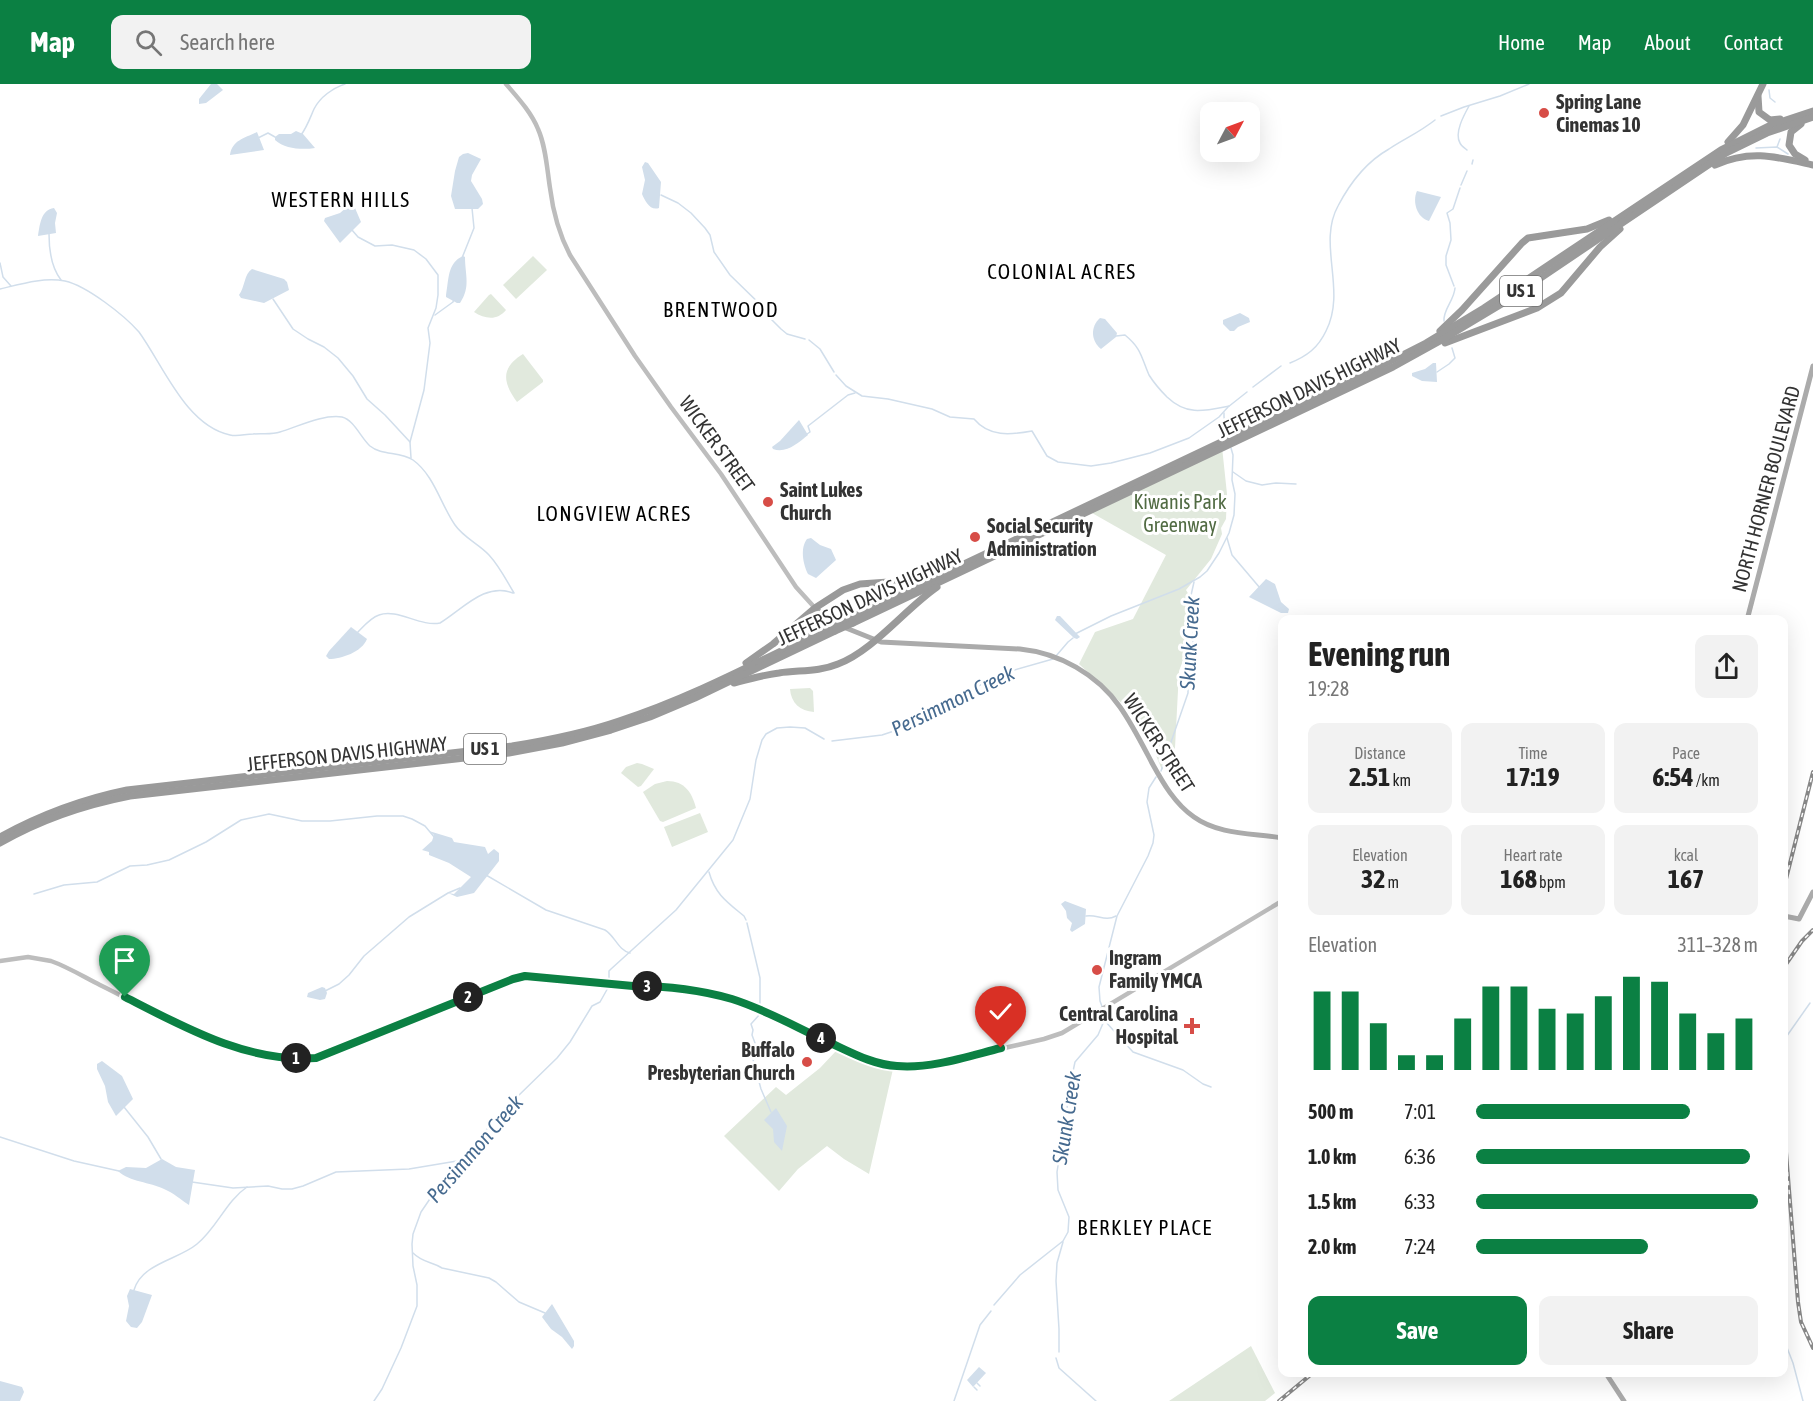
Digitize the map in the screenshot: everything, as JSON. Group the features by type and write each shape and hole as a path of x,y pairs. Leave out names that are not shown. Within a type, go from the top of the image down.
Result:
{"highway":[{"path":"1762,87 1757,102 1759,112 1763,116 1775,120 1808,117"},
{"path":"1718,152 1743,125 1762,87"},
{"name":"JEFFERSON DAVIS HIGHWAY","path":"1289,414 1393,367 1440,341 1505,302 1726,153 1755,138 1808,117 1813,111"},
{"path":"1808,117 1791,132 1789,145 1800,158 1813,164"},
{"name":"JEFFERSON DAVIS HIGHWAY","path":"850,621 962,572 1273,422 1426,343 1492,303 1718,152 1771,125 1808,117"},
{"path":"1699,171 1727,159 1752,155 1773,156 1813,164"},
{"path":"1393,367 1463,335 1537,308 1560,293 1600,247 1644,209"},
{"path":"1426,343 1450,322 1528,238 1587,229 1628,212"},
{"name":"JEFFERSON DAVIS HIGHWAY","path":"0,843 51,816 111,800 160,791 492,755 535,748 611,730 695,698 966,563 1273,422"},
{"path":"714,682 746,663 814,608 843,590 860,584 917,580 966,563"},
{"path":"695,698 753,677 823,669 838,664 874,640 930,592 962,572"},
{"name":"JEFFERSON DAVIS HIGHWAY","path":"0,837 101,796 146,787 556,739 629,718 675,700 832,630"}],"main road":[{"name":"WICKER STREET","path":"506,84 531,115 539,132 552,202 563,241 570,255 647,373 722,474 796,587 814,608 840,626 889,644 1013,648 1055,656 1075,666 1097,683 1120,706 1166,787 1193,817 1208,825 1235,832 1278,838"},
{"name":"NORTH HORNER BOULEVARD","path":"1748,615 1813,366"},
{"path":"1788,917 1799,919 1813,892"},
{"path":"0,961 28,957 57,963 205,1036 233,1046 288,1058 316,1058 525,976 651,986 718,995 749,1006 869,1059 896,1066 909,1066 954,1060 1062,1033 1278,903"},
{"path":"1608,1377 1624,1401"}],"green space":[{"path":"533,256 547,270 516,299 503,285"},
{"path":"491,294 506,310 499,316 491,318 474,312 489,295"},
{"path":"523,354 543,382 517,402 509,388 506,376 510,365"},
{"name":"Kiwanis Park Greenway","path":"1222,447 1227,494 1226,519 1211,559 1186,590 1189,595 1184,658 1179,671 1175,748 1162,770 1153,748 1129,710 1079,664 1095,632 1133,619 1166,555 1085,509"},
{"path":"810,688 813,691 814,712 804,710 797,705 790,689"},
{"path":"637,763 654,769 638,787 621,773 626,767"},
{"path":"667,781 679,783 687,789 696,808 663,822 660,821 643,792 655,784"},
{"path":"700,813 708,832 672,847 664,827"},
{"path":"836,1051 893,1069 869,1174 827,1146 798,1169 779,1191 724,1136 776,1087 786,1095 820,1068"},
{"path":"1251,1346 1275,1393 1265,1401 1169,1401"}],"water":[{"path":"211,84 217,84 223,90 206,103 199,104 199,99"},
{"path":"296,131 303,134 315,148 294,148 275,140 279,134 291,134"},
{"path":"257,132 264,150 230,155 236,143"},
{"path":"468,153 481,159 471,181 483,204 478,209 455,209 451,196 455,171 459,157"},
{"path":"645,162 661,182 659,208 656,209 650,207 642,194 645,180 642,167"},
{"path":"1417,191 1441,197 1429,221 1421,217 1417,209 1415,200"},
{"path":"347,207 355,208 361,222 340,243 324,221 325,218 340,213"},
{"path":"54,208 57,213 56,233 38,236 44,215"},
{"path":"463,256 465,257 467,281 463,297 460,303 457,303 446,297 448,278 451,267"},
{"path":"252,269 284,279 289,290 264,303 241,298 239,295 247,274"},
{"path":"1240,313 1249,318 1250,322 1230,331 1223,324 1223,320"},
{"path":"1100,318 1105,319 1117,333 1116,337 1101,349 1095,342 1093,334"},
{"path":"1436,363 1437,382 1422,381 1412,376 1412,373 1425,369"},
{"path":"799,420 808,435 787,449 773,449 772,447"},
{"path":"811,538 831,549 836,560 816,578 808,574 803,556 805,543"},
{"path":"1266,579 1275,584 1281,602 1289,609 1288,613 1281,613 1249,597"},
{"path":"1057,616 1060,616 1080,637 1074,638 1055,620"},
{"path":"351,627 367,639 364,644 351,654 329,659 326,656 329,651"},
{"path":"429,831 452,838 454,842 485,847 488,854 494,849 499,853 499,861 474,893 457,897 448,893 454,894 471,877 422,850 432,841 434,835"},
{"path":"1065,901 1086,909 1085,924 1072,932 1070,930 1072,923 1067,918 1066,911 1061,904"},
{"path":"322,987 327,993 325,999 307,997 308,993"},
{"path":"102,1061 122,1076 133,1099 116,1116 108,1102 105,1086 97,1069 97,1064"},
{"path":"776,1108 787,1126 782,1151 774,1142 773,1129 764,1120"},
{"path":"162,1159 176,1167 195,1170 189,1205 168,1191 123,1175 118,1171 126,1167 146,1168"},
{"path":"130,1289 152,1295 142,1322 137,1328 131,1327 126,1321 129,1306 127,1296"},
{"path":"552,1304 574,1341 572,1349 542,1317"},
{"path":"979,1367 986,1373 973,1387 967,1380"},
{"path":"0,1381 22,1387 24,1392 20,1401 0,1401"}],"waterway":[{"path":"301,135 323,97 345,84"},
{"path":"1441,116 1529,84"},
{"path":"1769,90 1770,98 1775,102"},
{"path":"1467,150 1458,139 1458,134 1469,106"},
{"path":"1290,363 1316,347 1332,315 1334,300 1330,236 1332,221 1343,197 1353,181 1373,160 1435,120"},
{"path":"258,138 268,133 275,137"},
{"path":"1777,147 1780,139"},
{"path":"1756,148 1777,147 1788,154"},
{"path":"1472,164 1473,160"},
{"path":"1461,185 1467,171"},
{"path":"1454,286 1446,265 1451,240 1447,213 1453,209 1460,188"},
{"path":"661,195 678,203 705,228 710,235 714,252 730,275 767,311 771,319 787,334 805,339"},
{"path":"462,258 474,228 472,208"},
{"path":"352,230 358,237 375,246 392,245 414,250 426,259 438,275 436,308 428,328 430,343 424,390 410,442 411,458"},
{"path":"49,234 51,258 61,280"},
{"path":"0,263 3,277 11,286"},
{"path":"0,289 32,282 57,280 74,284 94,295 139,332 188,407 214,429 239,436 280,432 327,417 346,419 354,425 370,446 380,451 408,457 420,466 432,482 455,525 489,555 514,593"},
{"path":"1444,321 1455,288"},
{"path":"273,299 293,329 338,358 353,376 367,399 410,442"},
{"path":"435,315 454,299"},
{"path":"1116,336 1125,335 1135,345 1151,378 1174,403 1189,410 1229,406"},
{"path":"809,340 820,349 834,372"},
{"path":"1437,372 1455,358 1452,348"},
{"path":"1253,387 1281,366"},
{"path":"836,375 846,386 862,396 932,409 950,417 974,419 993,432 1008,434 1032,431 1047,456 1058,462 1091,466 1150,453 1189,438 1219,417 1247,392"},
{"path":"807,434 810,432 808,426 848,395 855,393"},
{"path":"1224,413 1227,435"},
{"path":"1075,634 1111,616 1179,589 1207,571 1229,533 1234,515 1235,494 1231,448"},
{"path":"1233,472 1246,481 1262,485 1296,484"},
{"path":"1227,538 1232,555 1260,588"},
{"name":"Skunk Creek","path":"1161,771 1188,693 1188,670 1194,626 1187,613 1194,582"},
{"path":"357,633 370,620 386,613 432,624 440,623 484,594 493,591 513,593"},
{"name":"Persimmon Creek","path":"1056,656 1073,638"},
{"name":"Persimmon Creek","path":"832,741 882,735 912,725 966,696 987,680 1053,659"},
{"name":"Persimmon Creek","path":"609,981 609,971 676,910 733,840 750,799 756,760 766,734 777,728 805,728 824,739"},
{"name":"Skunk Creek","path":"994,1305 1020,1275 1063,1241 1068,1232 1069,1217 1058,1190 1057,1172 1072,1076 1075,1062 1098,1035 1104,1021 1099,987 1117,916 1153,843 1154,835 1147,802 1149,788 1156,777"},
{"path":"34,894 64,885 97,882 130,866 169,860 206,842 241,820 269,814 302,821 403,816 425,826 435,838"},
{"path":"709,872 718,892 746,920"},
{"path":"486,875 546,910 605,930 622,949 630,953"},
{"path":"325,991 339,984 364,956 409,917 460,888"},
{"path":"1086,916 1108,918 1116,916"},
{"path":"747,923 760,978 760,1008"},
{"name":"Persimmon Creek","path":"374,1401 401,1348 417,1306 412,1244 421,1212 438,1187 467,1157 490,1125 557,1058 570,1042 592,1006 600,1002 609,986"},
{"path":"1788,1034 1810,1003"},
{"path":"760,1014 751,1024 755,1043 751,1052 761,1089 771,1112"},
{"path":"1105,1021 1133,1052 1183,1070 1211,1087"},
{"path":"124,1107 148,1137 161,1159"},
{"path":"0,1137 74,1161 119,1171"},
{"path":"192,1182 233,1188 268,1186 292,1189 336,1172 409,1169 463,1160"},
{"path":"134,1290 138,1281 152,1268 189,1249 204,1238 233,1200 247,1187"},
{"path":"1059,1352 1056,1281 1057,1263 1063,1242"},
{"path":"413,1253 420,1259 442,1268 489,1278 519,1302 545,1313"},
{"name":"Skunk Creek","path":"954,1401 980,1325 991,1311"},
{"path":"1788,1350 1803,1401"},
{"path":"1056,1358 1059,1368 1096,1401"},
{"path":"977,1383 980,1386"},
{"path":"974,1387 977,1390"}],"railway":[{"path":"1788,871 1813,772"},
{"path":"1788,961 1813,930"},
{"path":"1788,1177 1798,1302 1801,1322 1813,1348"},
{"path":"1279,1401 1308,1377"}],"place":[{"name":"Spring Lane Cinemas 10","path":"1544,113"},
{"name":"Saint Lukes Church","path":"768,502"},
{"name":"Social Security Administration","path":"975,537"},
{"name":"Ingram Family YMCA","path":"1097,970"},
{"name":"Central Carolina Hospital","path":"1192,1026"},
{"name":"Buffalo Presbyterian Church","path":"807,1062"}],"district":[{"name":"WESTERN HILLS","path":"341,200"},
{"name":"COLONIAL ACRES","path":"1062,272"},
{"name":"BRENTWOOD","path":"721,310"},
{"name":"LONGVIEW ACRES","path":"614,514"},
{"name":"BERKLEY PLACE","path":"1145,1228"}],"route":[{"path":"125,997 227,1045 288,1058 316,1058 525,976 651,986 718,995 749,1006 869,1059 896,1066 917,1066 947,1061 1001,1048"}]}
